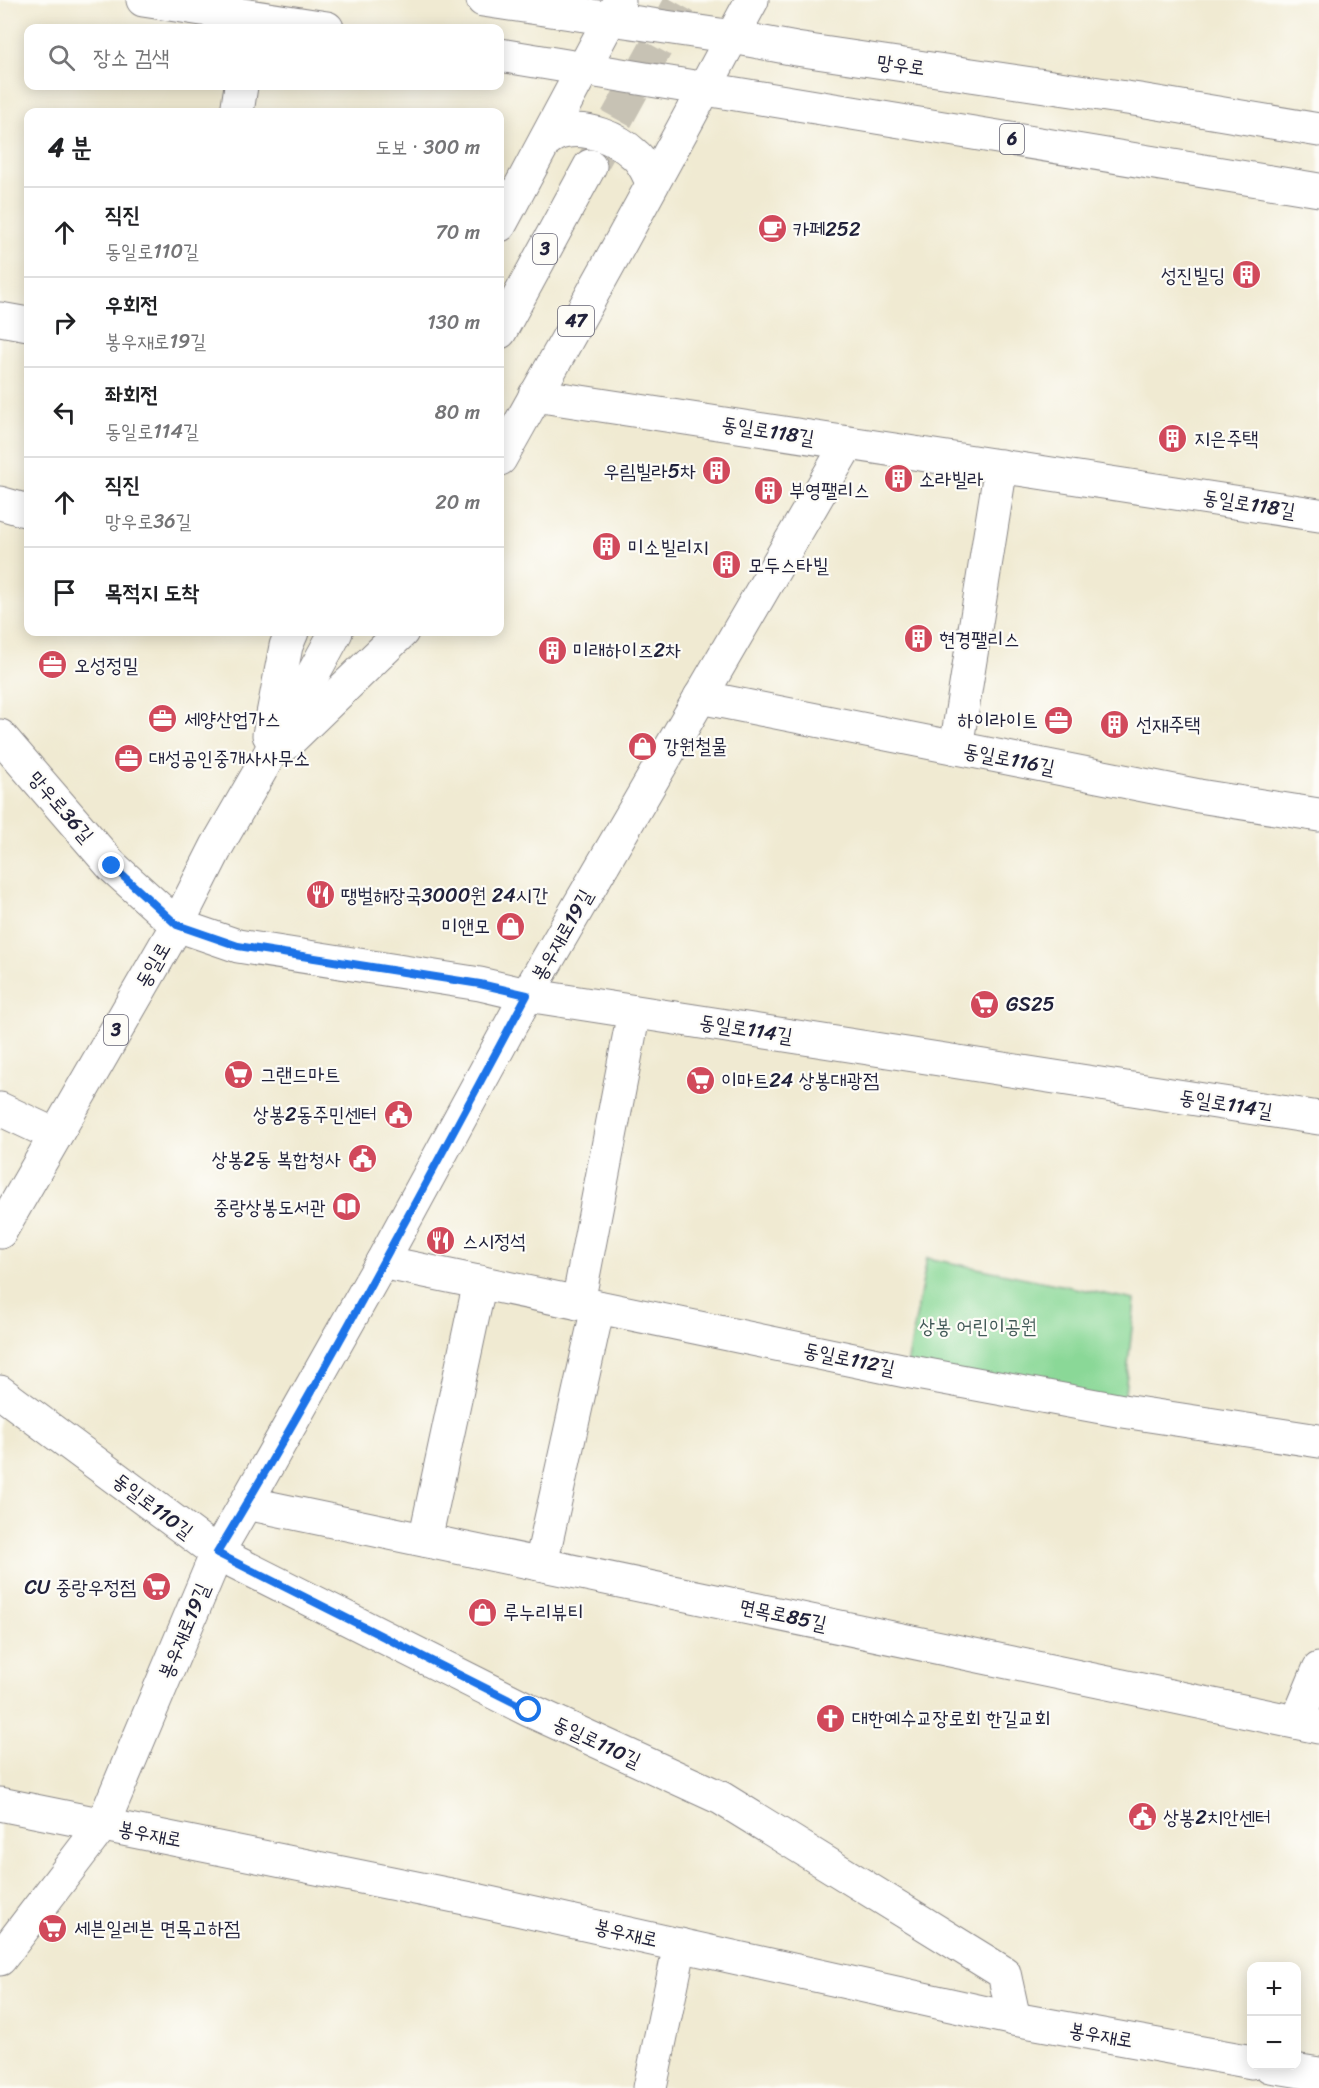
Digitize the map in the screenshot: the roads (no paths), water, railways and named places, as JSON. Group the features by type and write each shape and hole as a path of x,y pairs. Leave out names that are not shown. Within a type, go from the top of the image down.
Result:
{"street":[{"path":"142,0 251,23 266,24"},
{"name":"망우로","path":"483,0 615,9 733,37 796,49 1140,99 1319,130"},
{"path":"733,37 753,0"},
{"path":"504,218 615,9"},
{"name":"47","path":"504,452 733,37"},
{"path":"504,56 705,89"},
{"name":"6","path":"705,89 1319,190"},
{"path":"238,108 240,90"},
{"path":"546,140 563,131 585,130 599,134 634,154 645,167 652,182"},
{"name":"3","path":"504,325 590,166"},
{"path":"0,319 24,323"},
{"name":"동일로118길","path":"535,395 1319,515"},
{"name":"봉우재로19길","path":"0,1959 103,1824 217,1553 382,1262 527,995 848,443"},
{"path":"956,748 1001,466"},
{"path":"0,503 24,510"},
{"path":"263,766 286,646 290,636"},
{"name":"동일로","path":"0,1232 177,925 217,846 334,636"},
{"path":"263,766 398,636"},
{"name":"동일로116길","path":"700,697 1199,796 1319,815"},
{"name":"망우로36길","path":"0,736 112,866 177,925"},
{"name":"동일로114길","path":"177,925 238,946 480,984 527,995 1319,1118"},
{"path":"541,1564 588,1305 634,1012"},
{"path":"0,1109 54,1135"},
{"name":"동일로112길","path":"382,1262 906,1371 1123,1411 1319,1441"},
{"path":"425,1540 480,1282"},
{"name":"동일로110길","path":"0,1392 217,1553 529,1710 721,1798 1004,1973 1014,2019"},
{"name":"면목로85길","path":"246,1503 1308,1724"},
{"path":"1308,1724 1319,1669"},
{"name":"봉우재로","path":"0,1804 469,1898 1014,2019 1247,2061"},
{"path":"650,2088 680,1945"},
{"path":"1294,2070 1319,2074"}],"tunnel":[{"path":"593,162 682,0"}],"place":[{"name":"카페252","path":"772,229"},
{"name":"성진빌딩","path":"1246,275"},
{"name":"지은주택","path":"1173,438"},
{"name":"우림빌라5차","path":"717,471"},
{"name":"소라빌라","path":"898,479"},
{"name":"부영팰리스","path":"768,490"},
{"name":"미소빌리지","path":"607,547"},
{"name":"모두스타빌","path":"727,565"},
{"name":"현경팰리스","path":"918,639"},
{"name":"미래하이즈2차","path":"552,650"},
{"name":"오성정밀","path":"53,665"},
{"name":"세양산업가스","path":"163,719"},
{"name":"하이라이트","path":"1059,720"},
{"name":"선재주택","path":"1115,724"},
{"name":"강원철물","path":"642,746"},
{"name":"대성공인중개사사무소","path":"128,758"},
{"name":"땡벌해장국3000원 24시간","path":"320,895"},
{"name":"미앤모","path":"511,926"},
{"name":"GS25","path":"985,1004"},
{"name":"그랜드마트","path":"239,1074"},
{"name":"이마트24 상봉대광점","path":"700,1080"},
{"name":"상봉2동주민센터","path":"398,1114"},
{"name":"상봉2동 복합청사","path":"362,1159"},
{"name":"중랑상봉도서관","path":"347,1207"},
{"name":"스시정석","path":"441,1241"},
{"name":"CU 중랑우정점","path":"157,1587"},
{"name":"루누리뷰티","path":"482,1612"},
{"name":"대한예수교장로회 한길교회","path":"831,1718"},
{"name":"상봉2치안센터","path":"1142,1817"},
{"name":"세븐일레븐 면목고하점","path":"53,1928"}],"park label":[{"name":"상봉 어린이공원","path":"978,1326"}]}
